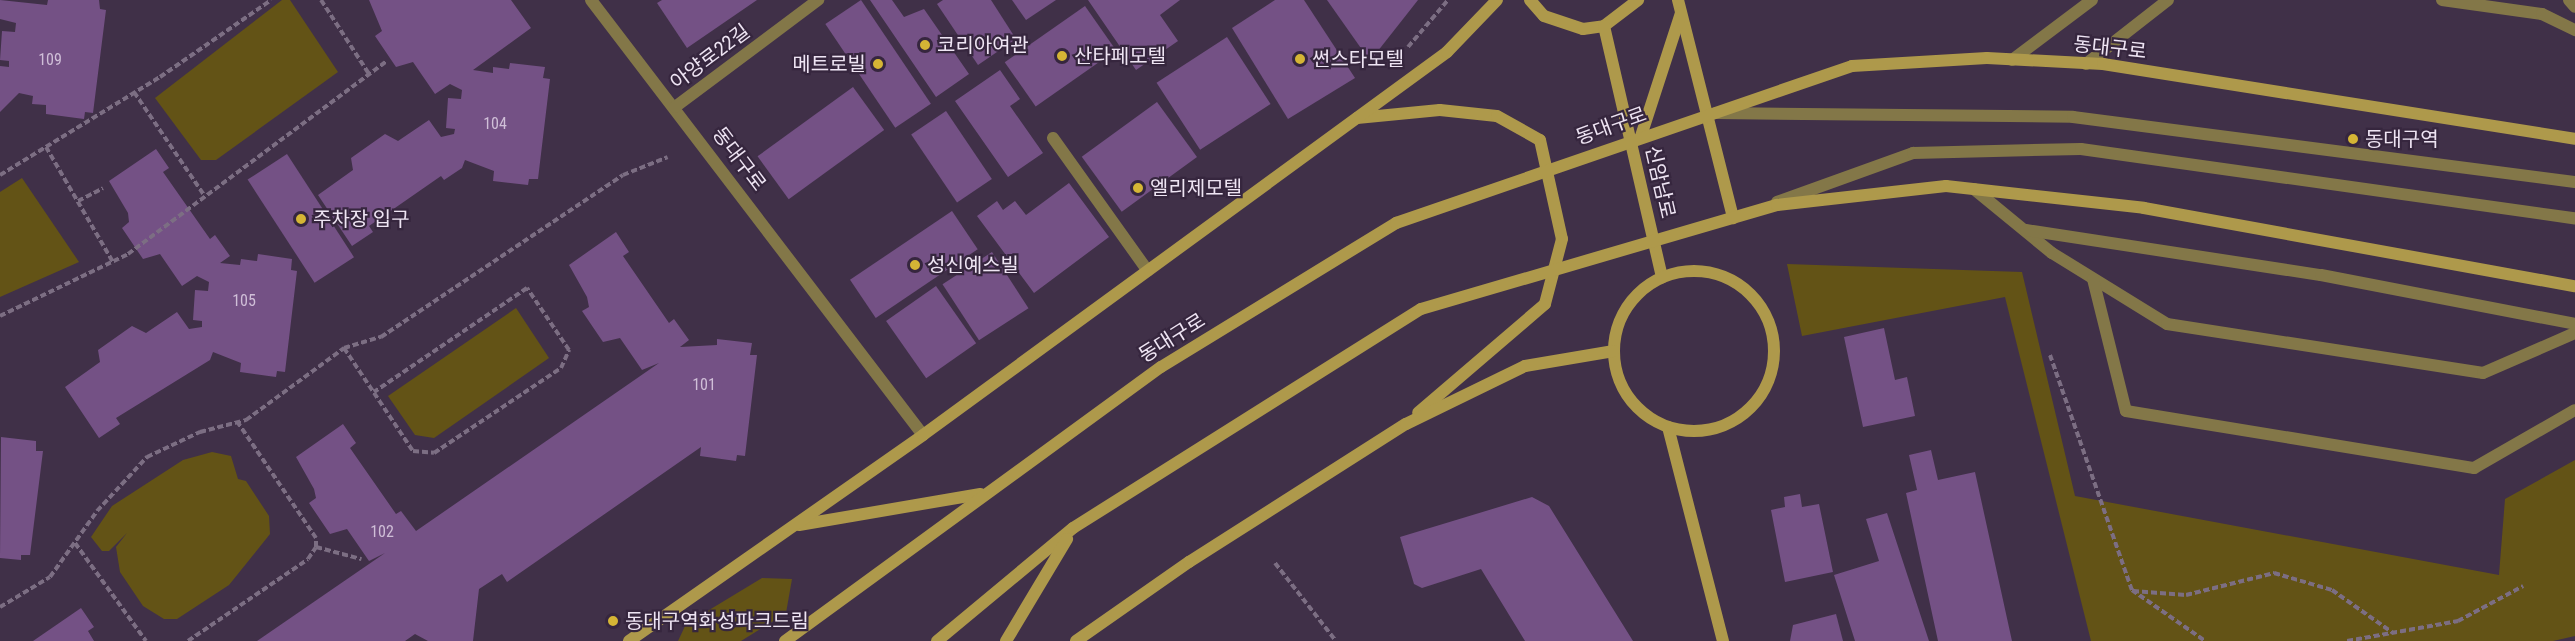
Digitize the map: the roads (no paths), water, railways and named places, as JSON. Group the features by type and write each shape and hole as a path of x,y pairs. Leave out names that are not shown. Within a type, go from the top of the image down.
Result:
{"main road":[{"path":"629,641 923,435 1447,52 1497,0"},
{"path":"1530,0 1563,26 1604,26 1638,0"},
{"path":"1680,6 1733,218"},
{"path":"1641,136 1680,6"},
{"name":"신암남로","path":"1604,26 1662,277"},
{"name":"동대구로","path":"785,641 1161,367 1396,223 1706,113 1852,66 2012,60 2086,64 2575,139"},
{"path":"1076,641 1406,423 1545,304 1562,239 1540,140 1497,116 1440,110 1357,118"},
{"path":"937,641 1073,528 1421,309 1733,218 1789,204 1946,186 2144,208 2575,286"},
{"path":"1688,270 1737,282 1769,322 1774,348 1771,374 1742,416 1694,431 1668,427 1644,414 1625,393 1614,351 1623,313 1640,291 1662,277 1688,270"},
{"path":"1406,423 1525,366 1614,351"},
{"path":"1668,427 1723,641"},
{"path":"794,525 985,494"},
{"path":"1006,641 1073,528"}],"street":[{"name":"아양로22길","path":"591,0 675,107 818,0"},
{"path":"2012,60 2092,0"},
{"path":"2086,64 2168,0"},
{"path":"2442,0 2542,14 2575,30"},
{"path":"2569,0 2575,7"},
{"name":"동대구로","path":"675,107 923,435"},
{"path":"1706,113 2073,117 2575,182"},
{"path":"1053,138 1148,271"},
{"path":"1733,218 1913,153 2081,149 2575,218"},
{"path":"1974,189 2025,230 2093,279 2167,324 2482,373 2575,333"},
{"path":"2025,230 2321,275 2575,324"},
{"path":"2093,279 2126,411 2474,468 2575,410"}],"place":[{"name":"코리아여관","path":"925,45"},
{"name":"산타페모텔","path":"1062,56"},
{"name":"썬스타모텔","path":"1300,59"},
{"name":"메트로빌","path":"878,64"},
{"name":"동대구역","path":"2353,139"},
{"name":"엘리제모텔","path":"1138,188"},
{"name":"주차장 입구","path":"301,219"},
{"name":"성신예스빌","path":"915,265"},
{"name":"동대구역화성파크드림","path":"613,621"}]}
